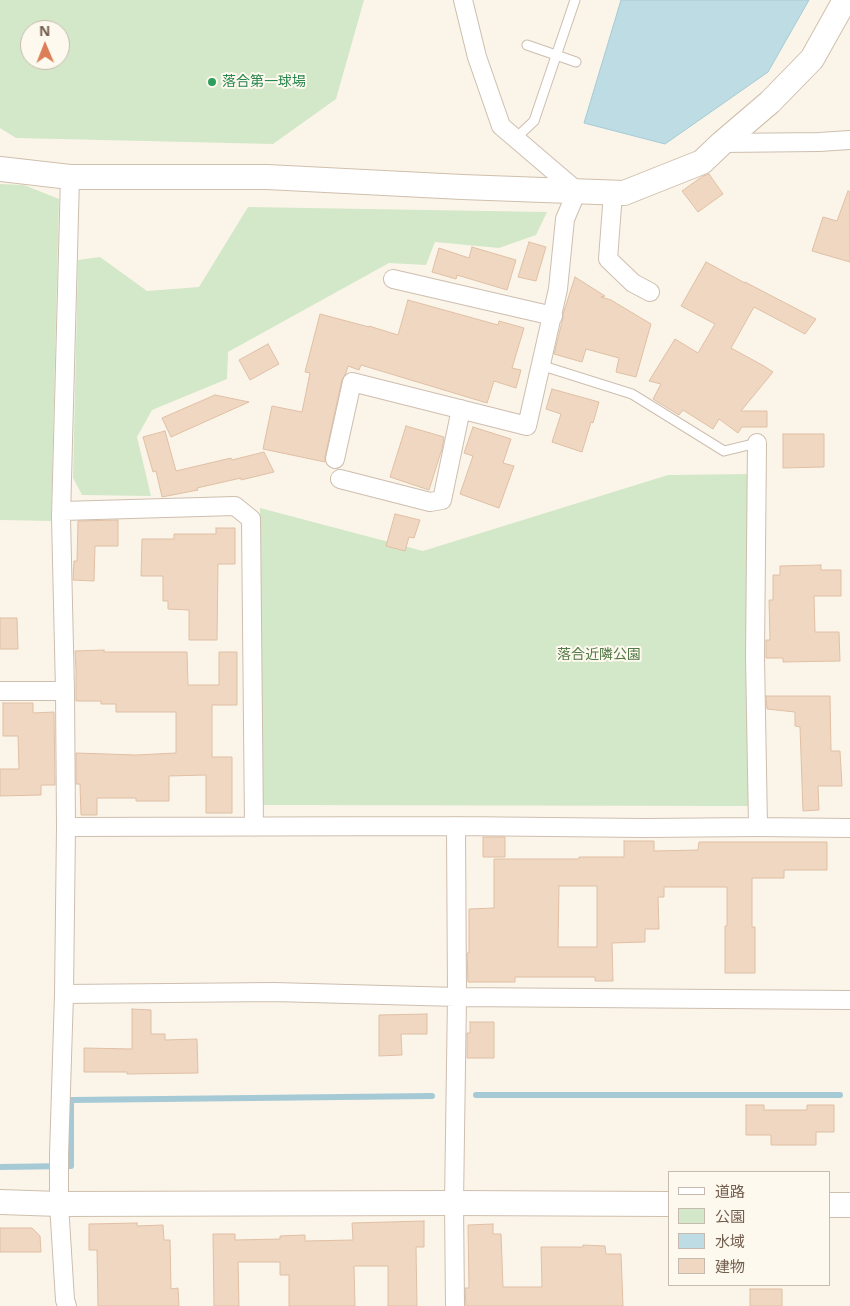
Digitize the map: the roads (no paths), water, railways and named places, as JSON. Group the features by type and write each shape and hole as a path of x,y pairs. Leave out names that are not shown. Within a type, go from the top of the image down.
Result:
{"street":[{"path":"463,0 478,57 501,126 577,191"},
{"path":"0,169 70,177 267,177 624,193 702,162 770,102 812,59 845,0"},
{"path":"722,143 850,140"},
{"path":"67,1306 65,1300 59,1204 59,1155 64,994 66,827 62,511 70,177"},
{"path":"335,459 352,382 527,426 558,289 565,218 577,191"},
{"path":"613,193 608,259 633,283 650,292"},
{"path":"393,279 553,316"},
{"path":"340,480 430,502 442,500 461,409"},
{"path":"757,443 755,657 758,827"},
{"path":"62,511 235,506 251,519 254,827"},
{"path":"0,692 65,691"},
{"path":"455,1306 456,826"},
{"path":"66,827 850,828"},
{"path":"64,994 274,992 457,997 850,1000"},
{"path":"0,1202 59,1204 668,1204"},
{"path":"830,1205 850,1205"}],"lane":[{"path":"516,138 534,121 575,0"},
{"path":"527,45 576,62"},
{"path":"540,365 632,394 724,451 757,443"}],"water":[{"path":"621,0 809,0 768,72 665,144 584,123"}],"waterway":[{"path":"476,1095 840,1095"},
{"path":"0,1167 71,1166 71,1100 432,1096"}],"place":[{"name":"落合第一球場","path":"212,82"}],"park label":[{"name":"落合近隣公園","path":"599,655"}]}
